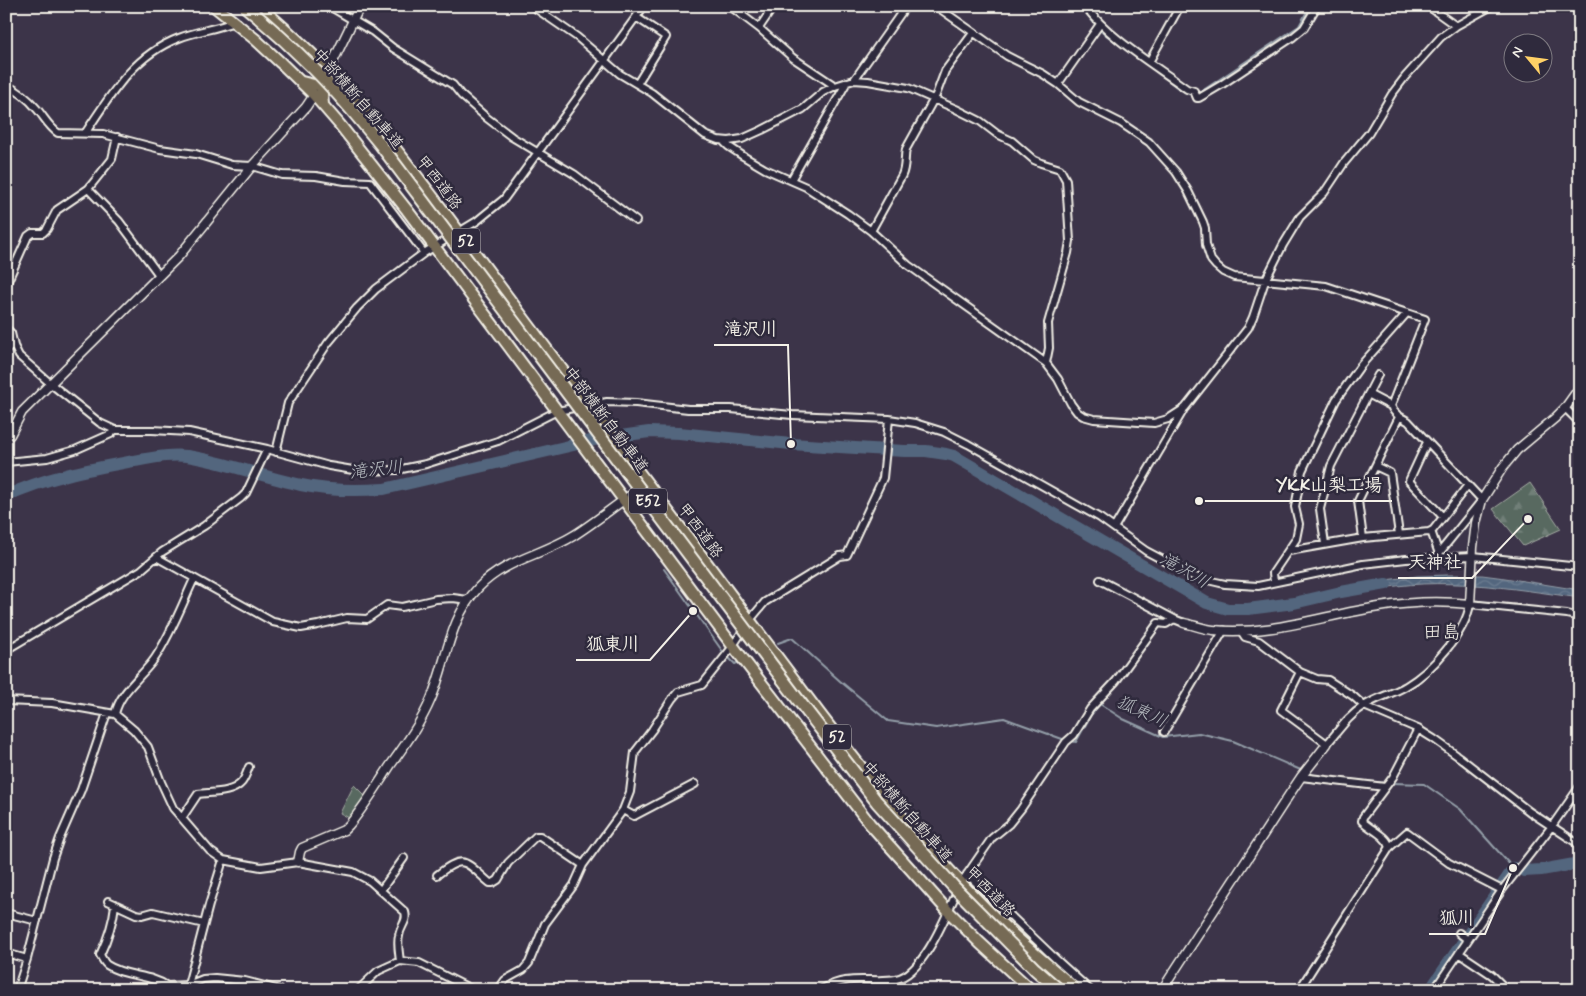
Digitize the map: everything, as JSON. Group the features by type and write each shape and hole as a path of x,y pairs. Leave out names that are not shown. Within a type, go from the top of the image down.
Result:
{"highway":[{"name":"52","path":"214,6 301,82 323,105 435,248 732,648 870,824 948,911 980,944 1030,990"},
{"name":"中部横断自動車道","path":"245,6 315,70 349,106 380,144 877,802 960,894 1059,990"},
{"name":"甲西道路","path":"259,6 328,71 376,125 459,232 857,763 908,825 961,883 1016,938 1077,990"},
{"path":"301,82 314,85 321,84 323,105"}],"street":[{"path":"329,6 373,32 394,48 453,85 461,95 487,118 512,137 574,174 636,221"},
{"path":"10,434 22,412 179,256 252,166 314,95 360,6"},
{"path":"532,6 577,37 620,74 652,93 705,134 723,141 735,151 765,169 806,187 871,231 908,265 1046,364 1053,371 1076,412 1094,419 1154,423 1168,419 1185,408"},
{"path":"276,452 288,403 328,344 376,290 424,253 477,221 504,199 644,6"},
{"path":"730,6 759,28 792,58 835,86"},
{"path":"759,28 774,6"},
{"path":"791,180 851,81 906,6"},
{"path":"936,6 1007,56 1043,74 1058,84 1079,102 1137,132 1149,142 1161,154 1188,191 1203,222 1210,260 1216,266 1234,277 1326,286 1425,319 1391,406"},
{"path":"1085,6 1098,26 1187,90 1196,94 1197,98 1221,85 1293,38 1304,28 1317,6"},
{"path":"1149,62 1180,6"},
{"path":"1428,6 1456,26"},
{"path":"1114,528 1185,408 1248,328 1254,317 1265,281 1300,216 1324,193 1344,163 1368,133 1405,77 1441,37 1488,7"},
{"path":"636,17 666,37 636,84"},
{"path":"86,132 122,79 147,56 160,47 180,38 234,22"},
{"path":"1058,84 1098,26"},
{"path":"871,231 902,175 906,149 934,99 945,71 973,32"},
{"path":"723,141 742,138 762,130 803,108 823,92 835,86 851,81 868,81 908,88 934,99 980,121 997,134 1018,145 1041,164 1060,169 1064,175 1070,241 1048,323 1049,348 1046,364"},
{"path":"6,85 23,94 53,129 58,132 103,134 160,149 196,154 232,165 252,166 282,175 316,176 345,182 370,182 424,253"},
{"path":"6,285 28,236 32,233 43,233 47,230 57,210 88,189 112,159 117,137"},
{"path":"88,189 119,221 159,275"},
{"path":"1274,582 1273,572 1296,539 1299,524 1295,507 1302,471 1336,400 1361,365 1407,314"},
{"path":"6,328 11,333 19,356 50,384 100,423 115,430 189,432 329,466 359,471 397,470 426,464 498,441 557,411 607,402 636,403 688,409 731,409 792,415 889,419 915,423 944,432 1100,518 1146,551 1195,577 1225,584 1258,586 1362,564 1439,555 1580,567"},
{"path":"6,351 13,341"},
{"path":"1325,544 1320,509 1331,466 1378,375"},
{"path":"1439,555 1482,500 1503,467 1518,450 1565,408 1580,387"},
{"path":"1368,394 1391,406 1398,416 1408,421 1482,500"},
{"path":"1565,408 1580,423"},
{"path":"1363,538 1358,502 1398,416"},
{"path":"498,990 505,980 523,970 529,963 545,924 574,885 583,866 623,810 630,792 635,752 672,699 678,692 702,685 732,648 750,620 765,602 840,556 847,555 883,478 889,419"},
{"path":"6,462 47,458 75,450 111,434 115,430"},
{"path":"1428,442 1409,481 1443,517"},
{"path":"6,650 141,570 156,557 204,526 241,498 249,488 266,450"},
{"path":"1375,466 1390,473 1399,534"},
{"path":"298,862 302,848 344,830 349,826 416,728 438,682 456,622 468,600 479,587 512,563 573,536 648,484"},
{"path":"1289,551 1363,538 1431,531 1468,485"},
{"path":"1162,990 1301,776 1349,717 1364,706 1405,687 1416,679 1432,665 1462,627 1469,613 1476,523 1482,500"},
{"path":"1431,531 1439,555"},
{"path":"156,557 273,622 301,628 348,618 367,619 388,605 402,607 436,599 453,598 468,600"},
{"path":"17,990 58,845 111,713 117,703 155,658 175,622 194,579"},
{"path":"1100,580 1174,619 1212,630 1264,630 1348,612 1415,602 1470,601 1580,617"},
{"path":"820,990 846,980 893,979 909,974 933,942 961,883 992,838 1009,824 1066,742 1074,735 1090,709 1116,681 1158,623 1166,624 1174,619"},
{"path":"1164,732 1224,630"},
{"path":"1241,631 1244,637 1258,641 1300,672 1317,679 1328,680 1353,696 1364,706 1418,729 1459,757 1530,812 1580,845"},
{"path":"1300,672 1281,710 1328,744"},
{"path":"6,701 52,703 111,713 134,730 148,747 173,808 210,851 223,860 261,867 298,862 353,872 370,881 405,912 406,917 398,937 400,961"},
{"path":"1390,847 1388,841 1362,821 1363,816 1393,777 1418,729"},
{"path":"182,818 198,794 230,790 237,787 249,767"},
{"path":"1301,776 1386,787"},
{"path":"623,810 634,816 695,784"},
{"path":"1434,990 1502,890 1552,826 1580,786"},
{"path":"1299,990 1390,847 1407,832 1449,862 1502,890"},
{"path":"437,875 451,864 459,861 465,862 493,883 498,880 508,863 536,836 540,836 583,866"},
{"path":"381,890 404,858"},
{"path":"188,985 223,860"},
{"path":"968,874 1090,990"},
{"path":"108,901 136,914 142,915 153,912 204,924"},
{"path":"115,905 109,936 100,955 106,964 131,975 161,982 166,988 188,985 203,979 230,978 280,990"},
{"path":"6,913 37,921"},
{"path":"1459,933 1467,940"},
{"path":"6,953 27,959"},
{"path":"1459,953 1492,975 1507,990"},
{"path":"360,989 378,971 400,961 419,963 473,990"}],"green space":[{"path":"1530,483 1561,529 1523,546 1493,509"},
{"path":"354,785 365,796 349,818 340,813"}],"water":[{"path":"1482,575 1580,590 1580,598 1501,587 1450,584 1397,586 1371,590 1369,582 1417,576"}],"waterway":[{"path":"1081,6 1096,26"},
{"path":"1197,92 1205,89 1299,26 1310,6"},
{"path":"1099,30 1131,53"},
{"path":"1160,74 1179,89 1191,95 1193,94"},
{"name":"滝沢川","path":"6,496 21,489 69,474 134,461 174,456 201,459 311,487 342,490 384,489 599,439 649,432 679,433 791,444 926,451 954,456 1207,603 1228,609 1248,609 1294,603 1386,584"},
{"name":"狐東川","path":"664,569 723,652 735,664 739,662"},
{"name":"狐東川","path":"778,643 792,638 888,721 936,728 1004,718 1065,740"},
{"name":"狐東川","path":"1070,741 1076,742 1091,715 1100,704 1123,719 1163,737 1199,733 1233,741 1303,771"},
{"name":"狐東川","path":"1308,773 1318,776"},
{"name":"狐東川","path":"1355,780 1387,783"},
{"name":"狐東川","path":"1392,783 1424,784 1460,809 1513,868"},
{"path":"1524,871 1580,863"},
{"path":"1430,990 1514,868"}],"place":[{"name":"滝沢川","path":"791,444"},
{"name":"YKK山梨工場","path":"1199,501"},
{"name":"天神社","path":"1528,519"},
{"name":"狐東川","path":"693,611"},
{"name":"狐川","path":"1513,868"}],"district":[{"name":"田島","path":"1442,631"}]}
